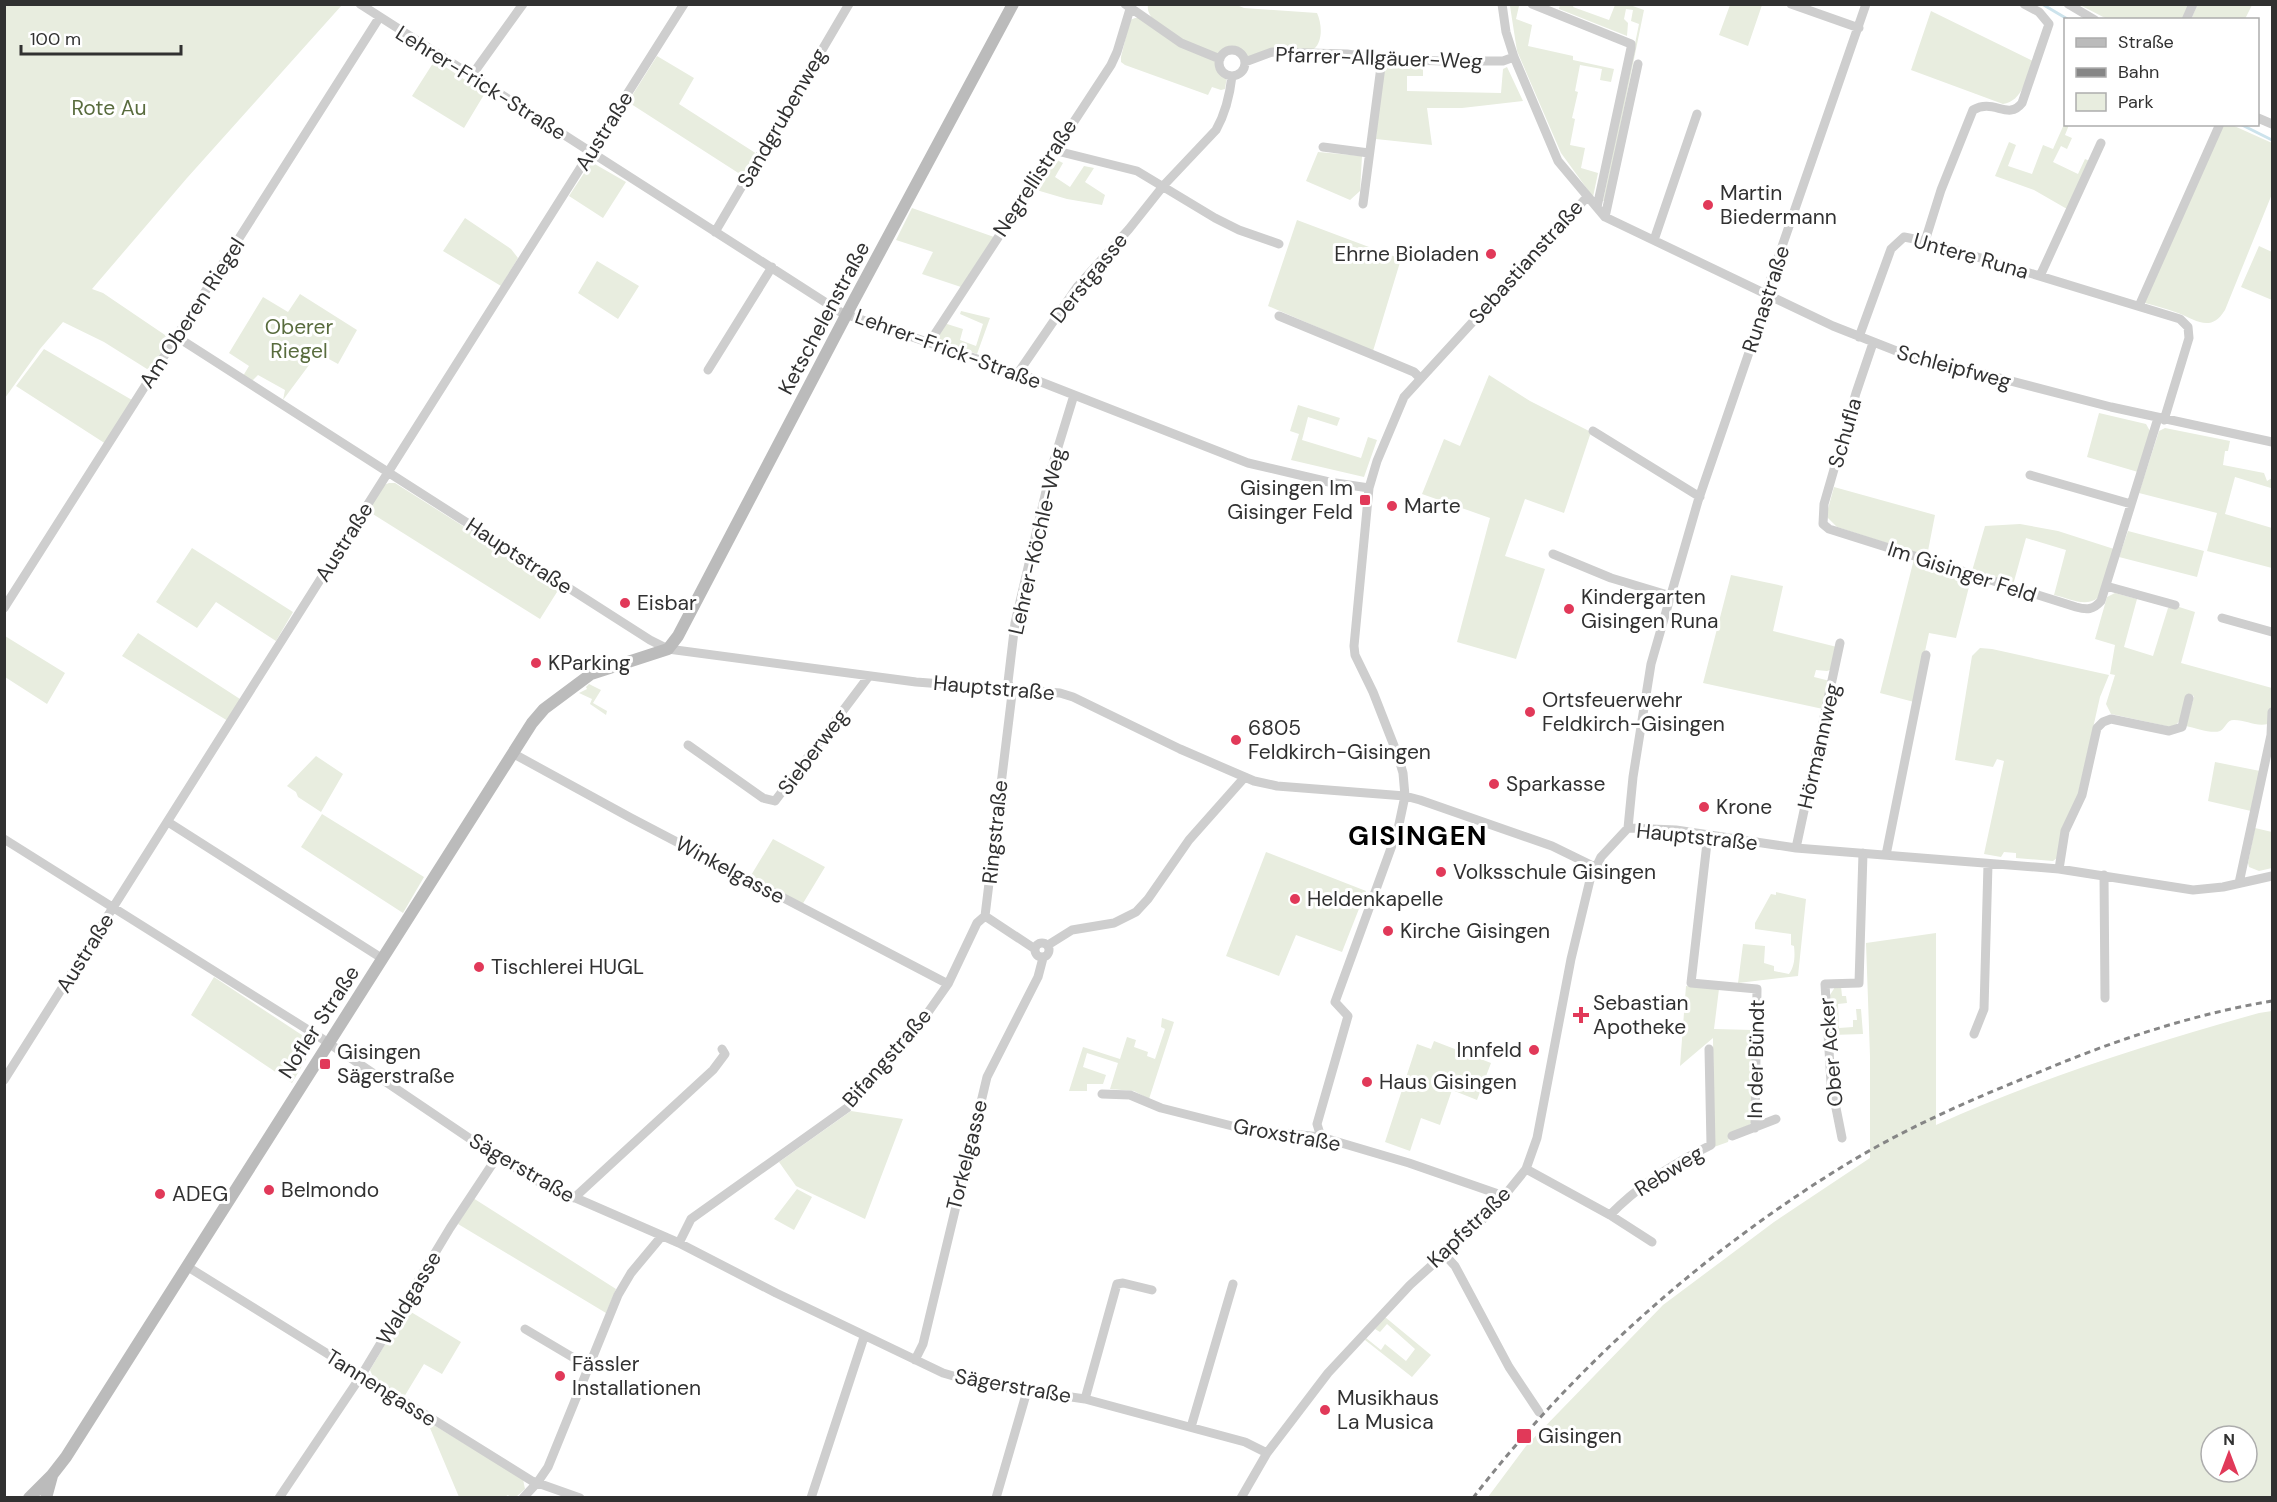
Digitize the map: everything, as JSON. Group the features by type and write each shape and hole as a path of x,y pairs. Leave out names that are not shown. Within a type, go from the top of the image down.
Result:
{"main road":[{"name":"Ketschelenstraße","path":"668,649 678,636 847,313 1013,4"},
{"name":"Nofler Straße","path":"29,1497 52,1475 188,1267 328,1043 538,716 579,681 591,674 668,649"},
{"name":"Nofler Straße","path":"46,1497 52,1475"}],"street":[{"name":"Lehrer-Frick-Straße","path":"360,4 842,313 1018,374 1248,463 1329,482 1369,488"},
{"path":"472,75 523,4"},
{"name":"Austraße","path":"4,1080 684,4"},
{"name":"Sandgrubenweg","path":"715,232 849,4"},
{"name":"Sebastianstraße","path":"1321,1137 1317,1124 1348,1016 1335,1002 1398,829 1405,796 1403,773 1398,756 1373,692 1355,655 1354,631 1369,488 1397,410 1420,378 1587,197 1558,161 1514,57 1506,32 1502,4"},
{"name":"Sebastianstraße","path":"1532,4 1631,44 1597,207"},
{"path":"1791,4 1858,28"},
{"name":"Runastraße","path":"1628,828 1633,777 1651,664 1700,497 1866,4"},
{"path":"1925,241 1941,190 1973,110 1981,105 1989,105 2010,111 2018,108 2022,103 2049,24 2039,12 2024,4"},
{"path":"2068,4 2092,18"},
{"path":"2187,18 2193,4"},
{"name":"Negrellistraße","path":"928,343 1111,65 1117,52 1128,7 1181,43 1220,59"},
{"name":"Am Oberen Riegel","path":"4,608 380,18"},
{"path":"1234,50 1241,54 1245,62 1243,70 1232,76 1222,70 1220,59 1225,52 1234,50"},
{"name":"Pfarrer-Allgäuer-Weg","path":"1245,62 1272,52 1478,62 1503,61 1514,57"},
{"path":"1363,204 1382,59"},
{"path":"1605,217 1638,64"},
{"name":"Derstgasse","path":"1018,374 1077,287 1129,229 1164,185 1216,130 1224,110 1232,76"},
{"path":"1654,240 1697,114"},
{"path":"2139,306 2219,126"},
{"name":"Untere Runa","path":"2040,276 2101,143"},
{"path":"1323,147 1369,153"},
{"path":"1053,150 1137,171 1223,222 1278,244"},
{"name":"Schleipfweg","path":"1587,197 1605,217 1873,344 1980,374 2161,419 2272,442"},
{"name":"Untere Runa","path":"1859,337 1891,249 1904,237 1925,241 2180,319 2188,327 2189,338 2161,419"},
{"path":"708,370 772,267"},
{"path":"1279,316 1383,358 1414,372 1420,378"},
{"name":"Hauptstraße","path":"177,336 650,640 668,649 920,683 1060,693 1244,778 1277,786 1405,796 1546,844 1595,867 1601,857 1628,828 1658,828 1796,848 2059,869 2193,890 2272,876"},
{"name":"Schufla","path":"1823,524 1824,504 1856,393 1873,344"},
{"name":"Lehrer-Köchle-Weg","path":"1010,689 1008,682 1015,623 1051,470 1074,395"},
{"path":"2161,419 2131,504 2106,586 2175,605"},
{"path":"1593,431 1700,497"},
{"path":"2030,476 2131,504"},
{"name":"Im Gisinger Feld","path":"1823,524 1839,533 2076,608 2095,608 2101,601 2106,586"},
{"path":"1553,555 1611,578 1671,596"},
{"path":"2222,618 2272,632"},
{"name":"Hörmannweg","path":"1796,848 1840,644"},
{"path":"1886,855 1926,654"},
{"name":"Sieberweg","path":"688,745 763,798 775,801 869,676"},
{"name":"Ringstraße","path":"985,916 1012,694 1010,689"},
{"path":"2059,869 2065,831 2082,795 2097,728 2103,722 2111,719 2169,731 2177,730 2182,727 2189,698"},
{"path":"2239,883 2271,735 2272,712"},
{"name":"Winkelgasse","path":"514,754 948,984"},
{"path":"1035,949 1040,943 1048,945 1072,930 1114,923 1136,912 1148,899 1189,840 1244,778"},
{"path":"168,822 383,959"},
{"name":"In der Bündt","path":"1708,834 1691,983 1757,989 1755,1128"},
{"name":"Sägerstraße","path":"4,839 328,1043 496,1156 539,1182 679,1243 864,1336 956,1377 980,1383 1085,1399 1245,1442 1267,1453"},
{"name":"Ober Acker","path":"1842,1138 1831,1083 1825,984 1859,983 1863,854"},
{"path":"1974,1034 1984,1009 1988,864"},
{"name":"Kapfstraße","path":"1241,1497 1267,1453 1328,1373 1388,1307 1471,1231 1526,1169 1537,1138 1571,959 1595,867"},
{"path":"2104,875 2105,998"},
{"path":"985,916 1035,949 1037,955 1043,958 1050,952 1048,945"},
{"name":"Bifangstraße","path":"679,1243 691,1219 848,1108 924,1018 948,984 977,923 985,916"},
{"name":"Torkelgasse","path":"915,1360 923,1344 987,1077 1038,977 1043,958"},
{"name":"Rebweg","path":"1610,1215 1631,1194 1648,1182 1689,1156 1712,1145 1709,1048"},
{"path":"574,1198 713,1070 725,1054 722,1049"},
{"name":"Groxstraße","path":"1102,1094 1131,1095 1161,1107 1248,1130 1321,1137 1409,1163 1504,1196"},
{"name":"In der Bündt","path":"1732,1136 1776,1119"},
{"name":"Waldgasse","path":"279,1497 361,1376 496,1156"},
{"name":"Rebweg","path":"1526,1169 1610,1215 1652,1242"},
{"path":"523,1497 548,1467 618,1295 661,1237"},
{"path":"1444,1254 1455,1266 1509,1367 1539,1412"},
{"name":"Tannengasse","path":"188,1267 537,1483 580,1497"},
{"name":"Sägerstraße","path":"1085,1399 1117,1284 1124,1282 1152,1290"},
{"path":"1191,1427 1233,1284"},
{"path":"525,1329 589,1367"},
{"path":"811,1497 864,1336"},
{"path":"996,1497 1028,1390"}],"green space":[{"path":"1234,4 1244,8 1317,13 1321,27 1319,42 1314,49 1248,57 1234,47 1225,48 1217,54 1164,28 1149,13 1148,5"},
{"name":"Rote Au","path":"5,5 342,5 187,178 92,289 103,293 165,335 168,341 152,367 147,369 104,342 63,322 40,349 5,398"},
{"path":"1560,5 1574,5 1573,7 1609,20 1615,5 1630,5 1644,10 1605,201 1603,201 1639,24 1631,21 1633,10 1626,9 1624,19 1628,23 1627,36 1559,9"},
{"path":"1730,5 1762,5 1748,46 1719,35"},
{"path":"2080,5 2189,5 2183,18 2105,18"},
{"path":"2197,5 2252,5 2246,18 2192,18"},
{"path":"1510,6 1519,6 1516,19 1532,25 1528,46 1573,56 1573,60 1614,69 1611,82 1600,80 1602,69 1580,65 1575,91 1578,92 1572,118 1575,119 1570,145 1585,148 1581,168 1598,173 1593,197 1561,153 1517,51"},
{"path":"1931,11 2033,61 2019,94 2010,102 2003,104 1911,70"},
{"path":"1140,18 1216,61 1221,73 1227,76 1225,89 1212,87 1208,95 1121,62 1130,20"},
{"path":"657,56 694,78 679,104 757,154 743,176 628,102"},
{"path":"435,60 485,93 464,128 412,96"},
{"path":"1387,63 1423,64 1423,76 1407,76 1407,91 1501,93 1503,69 1507,67 1523,101 1462,108 1427,108 1432,145 1376,139 1382,67"},
{"path":"2064,124 2069,126 2065,135 2072,138 2067,149 2061,146 2053,162 2078,174 2085,159 2090,161 2067,209 2034,190 1995,176 2009,142 2016,145 2008,166 2032,174 2043,145 2053,149"},
{"path":"2223,126 2234,126 2272,143 2272,194 2225,310 2220,317 2209,323 2203,323 2145,303"},
{"path":"1318,152 1362,156 1360,191 1350,200 1306,181"},
{"path":"1055,159 1063,163 1055,177 1070,187 1084,166 1094,168 1085,182 1105,195 1102,205 1067,199 1033,189"},
{"path":"593,163 626,182 603,218 569,196 590,164"},
{"path":"912,208 994,237 961,287 922,274 933,252 896,240"},
{"path":"465,218 511,249 518,258 501,286 443,251"},
{"path":"1297,220 1401,259 1373,351 1268,306"},
{"path":"2259,246 2272,252 2272,300 2241,287"},
{"path":"597,261 639,286 618,319 578,293"},
{"name":"Oberer Riegel","path":"300,294 357,330 338,364 318,353 283,400 285,390 258,375 252,381 243,376 249,366 229,353 263,297 288,312"},
{"path":"961,311 990,318 977,354 937,339 947,324 963,329 960,340 976,346 983,324 960,314"},
{"path":"44,349 132,400 106,444 16,386"},
{"path":"1489,375 1530,401 1591,432 1564,513 1525,499 1505,556 1545,569 1516,659 1457,642 1490,518 1422,494 1444,439 1460,446"},
{"path":"1298,405 1340,418 1337,426 1308,417 1302,440 1361,458 1368,437 1377,440 1364,477 1291,460 1299,434 1290,431"},
{"path":"2099,413 2146,424 2150,431 2138,472 2087,457"},
{"path":"2165,428 2230,441 2228,451 2225,451 2223,465 2264,473 2267,481 2272,478 2271,488 2235,477 2225,514 2272,528 2272,568 2207,551 2217,513 2139,493 2159,431"},
{"path":"395,483 556,585 557,592 540,619 368,511 384,485"},
{"path":"1834,487 1935,515 1927,556 1837,527 1826,516"},
{"path":"2020,524 2058,531 2114,549 2098,598 2082,602 2054,595 2066,550 2026,538 2013,585 1972,571 1985,526"},
{"path":"2128,531 2204,551 2197,577 2119,557"},
{"path":"192,548 293,612 276,641 216,602 197,628 156,602"},
{"path":"1914,559 1971,579 1956,638 1929,633 1914,702 1880,693"},
{"path":"1731,575 1783,586 1773,631 1837,647 1833,669 1816,670 1814,677 1830,681 1823,709 1703,683"},
{"path":"2115,593 2137,599 2124,647 2153,656 2168,608 2179,607 2195,612 2181,663 2272,688 2268,724 2259,725 2231,720 2217,732 2186,726 2194,696 2188,694 2179,722 2171,727 2111,714 2106,704 2115,675 2110,674 2115,645 2095,639 2107,597"},
{"path":"138,633 240,699 228,721 122,656"},
{"path":"5,636 65,673 47,704 5,677"},
{"path":"1980,648 2109,675 2100,697 2077,799 2057,858 2053,861 2016,858 2016,853 2004,852 2001,857 1984,854 2004,761 1997,759 1993,767 1955,760 1972,656"},
{"path":"589,684 601,690 593,703 607,711 606,715 590,704 592,699 579,693 587,689"},
{"path":"316,756 343,774 321,812 298,797 296,792 287,786"},
{"path":"2215,762 2260,771 2251,811 2208,801"},
{"path":"322,814 424,877 403,913 301,847"},
{"path":"2255,828 2272,832 2272,868 2259,871 2249,867"},
{"path":"773,839 825,867 802,905 750,877"},
{"path":"1266,852 1366,891 1342,952 1296,935 1279,976 1226,956"},
{"path":"1776,892 1806,899 1798,976 1738,983 1743,944 1765,946 1764,963 1774,966 1774,971 1789,974 1792,968 1794,946 1791,945 1791,934 1755,929 1755,923 1771,894 1776,895"},
{"path":"1936,933 1936,1125 2015,1092 2095,1063 2272,1011 2272,1497 1488,1497 1526,1446 1663,1305 1774,1222 1870,1158 1870,1056 1866,943"},
{"path":"214,977 311,1041 313,1048 300,1065 302,1066 292,1083 191,1015"},
{"path":"1686,986 1719,989 1714,1029 1753,1030 1752,1122 1730,1133 1728,1142 1714,1147 1713,1038 1680,1066"},
{"path":"1841,986 1842,996 1846,996 1847,1003 1838,1004 1839,1028 1853,1027 1853,1020 1857,1020 1856,1009 1861,1009 1863,1034 1832,1035 1830,995 1835,987"},
{"path":"1162,1018 1174,1022 1149,1099 1134,1091 1110,1089 1118,1063 1087,1053 1083,1067 1106,1075 1103,1084 1087,1084 1087,1091 1069,1091 1083,1047 1120,1059 1127,1037 1136,1040 1134,1047 1148,1052 1147,1056 1155,1059 1165,1029 1161,1027"},
{"path":"1434,1041 1491,1063 1477,1100 1452,1090 1440,1125 1421,1118 1410,1151 1385,1142 1417,1044 1431,1049"},
{"path":"851,1111 903,1119 865,1219 796,1186 779,1162"},
{"path":"797,1189 812,1197 794,1230 774,1219"},
{"path":"473,1198 616,1289 606,1313 458,1224"},
{"path":"406,1309 461,1342 442,1374 424,1364 404,1397 374,1379 370,1370"},
{"path":"1385,1317 1431,1355 1412,1377 1365,1340 1366,1338 1381,1350 1385,1344 1406,1361 1415,1349 1387,1324 1380,1332 1375,1329"},
{"path":"427,1421 523,1479 525,1489 516,1497 508,1495 503,1498 459,1497"}],"waterway":[{"path":"2042,4 2066,18"},
{"path":"2244,126 2272,140"}],"railway":[{"path":"1473,1498 1555,1401 1646,1312 1746,1232 1850,1162 1944,1113 2098,1049 2155,1029 2213,1013 2272,1001"}],"place":[{"name":"Martin Biedermann","path":"1708,205"},
{"name":"Ehrne Bioladen","path":"1491,254"},
{"name":"Gisingen Im Gisinger Feld","path":"1365,500"},
{"name":"Marte","path":"1392,506"},
{"name":"Eisbar","path":"625,603"},
{"name":"Kindergarten Gisingen Runa","path":"1569,609"},
{"name":"KParking","path":"536,663"},
{"name":"Ortsfeuerwehr Feldkirch-Gisingen","path":"1530,712"},
{"name":"6805 Feldkirch-Gisingen","path":"1236,740"},
{"name":"Sparkasse","path":"1494,784"},
{"name":"Krone","path":"1704,807"},
{"name":"Volksschule Gisingen","path":"1441,872"},
{"name":"Heldenkapelle","path":"1295,899"},
{"name":"Kirche Gisingen","path":"1388,931"},
{"name":"Tischlerei HUGL","path":"479,967"},
{"name":"Sebastian Apotheke","path":"1581,1015"},
{"name":"Innfeld","path":"1534,1050"},
{"name":"Gisingen Sägerstraße","path":"325,1064"},
{"name":"Haus Gisingen","path":"1367,1082"},
{"name":"Belmondo","path":"269,1190"},
{"name":"ADEG","path":"160,1194"},
{"name":"Fässler Installationen","path":"560,1376"},
{"name":"Musikhaus La Musica","path":"1325,1410"},
{"name":"Gisingen","path":"1524,1436"}],"district":[{"name":"GISINGEN","path":"1418,836"}]}
